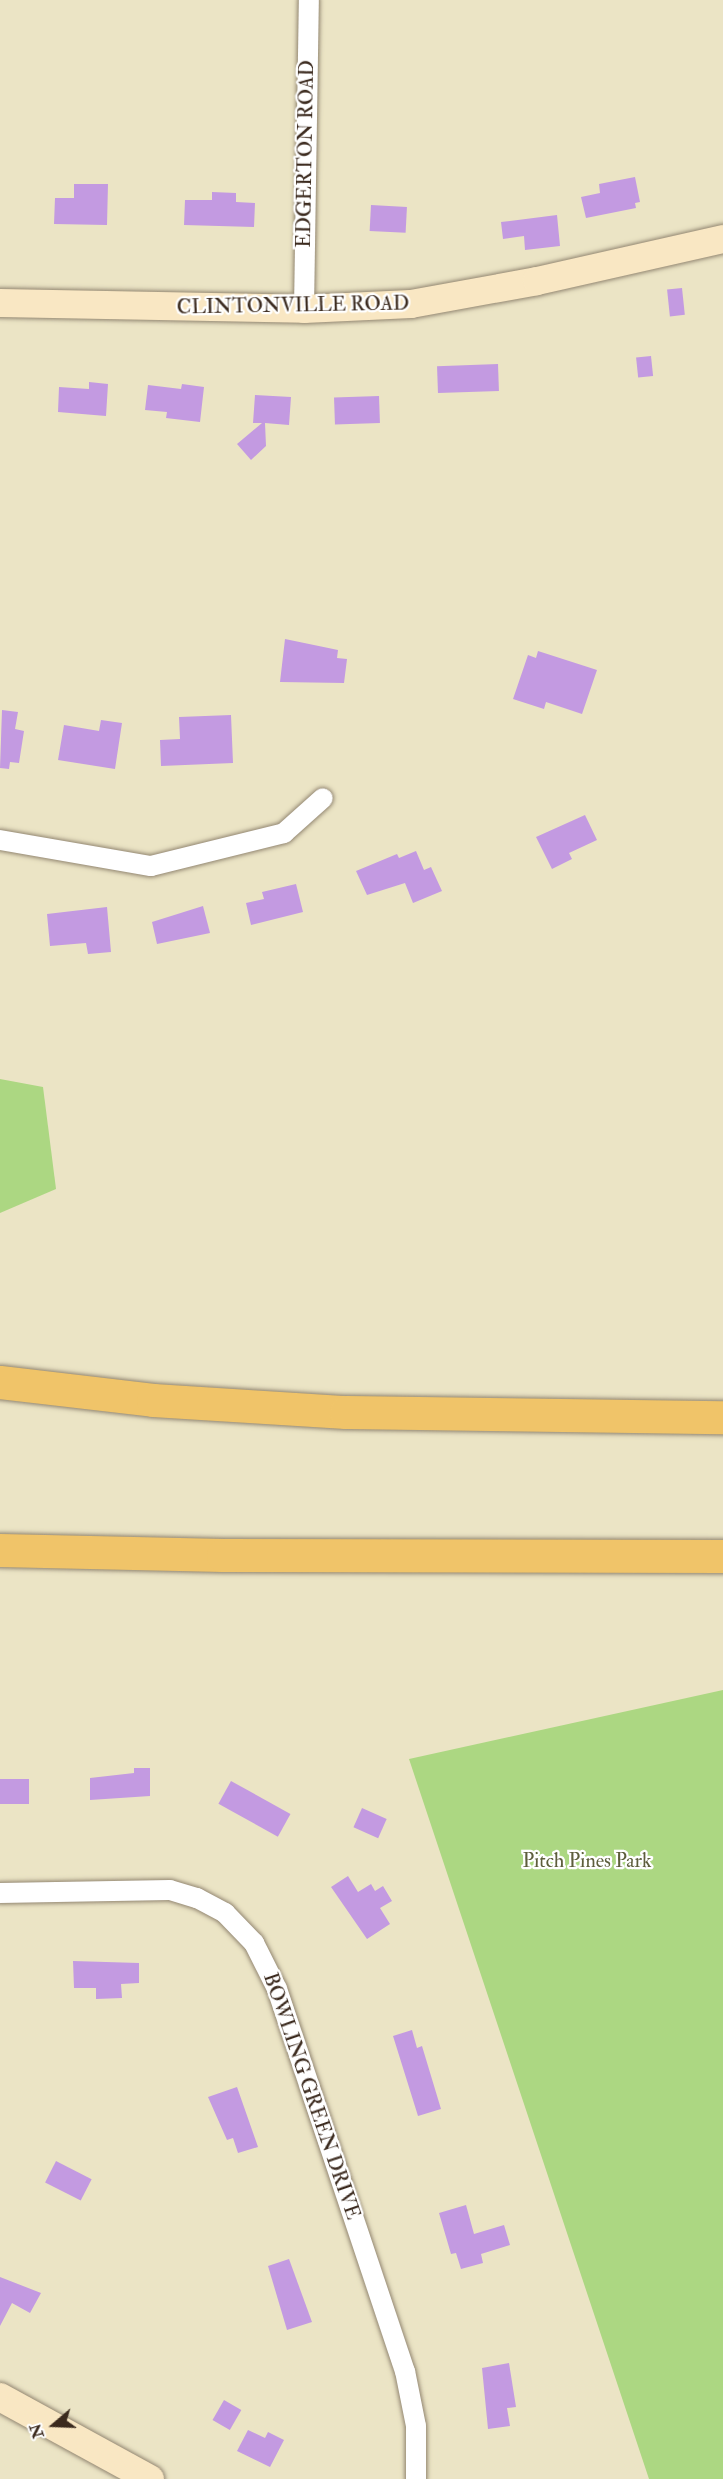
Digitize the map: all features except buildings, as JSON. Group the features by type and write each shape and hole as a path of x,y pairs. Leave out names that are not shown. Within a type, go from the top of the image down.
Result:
{"highway":[{"path":"0,1382 153,1400 335,1412 723,1417"},
{"path":"0,1550 224,1555 723,1556"}],"street":[{"name":"EDGERTON ROAD","path":"303,309 309,0"},
{"name":"CLINTONVILLE ROAD","path":"0,303 303,309 411,304 465,295 723,238"},
{"path":"0,840 151,866 284,833 323,798"},
{"name":"BOWLING GREEN DRIVE","path":"0,1893 170,1890 198,1898 225,1913 254,1943 278,1989 405,2371 416,2426 416,2479"},
{"path":"0,2397 150,2479"}],"green space":[{"path":"0,1079 43,1087 56,1189 0,1213"},
{"name":"Pitch Pines Park","path":"723,1690 723,2479 649,2479 409,1759"}]}
